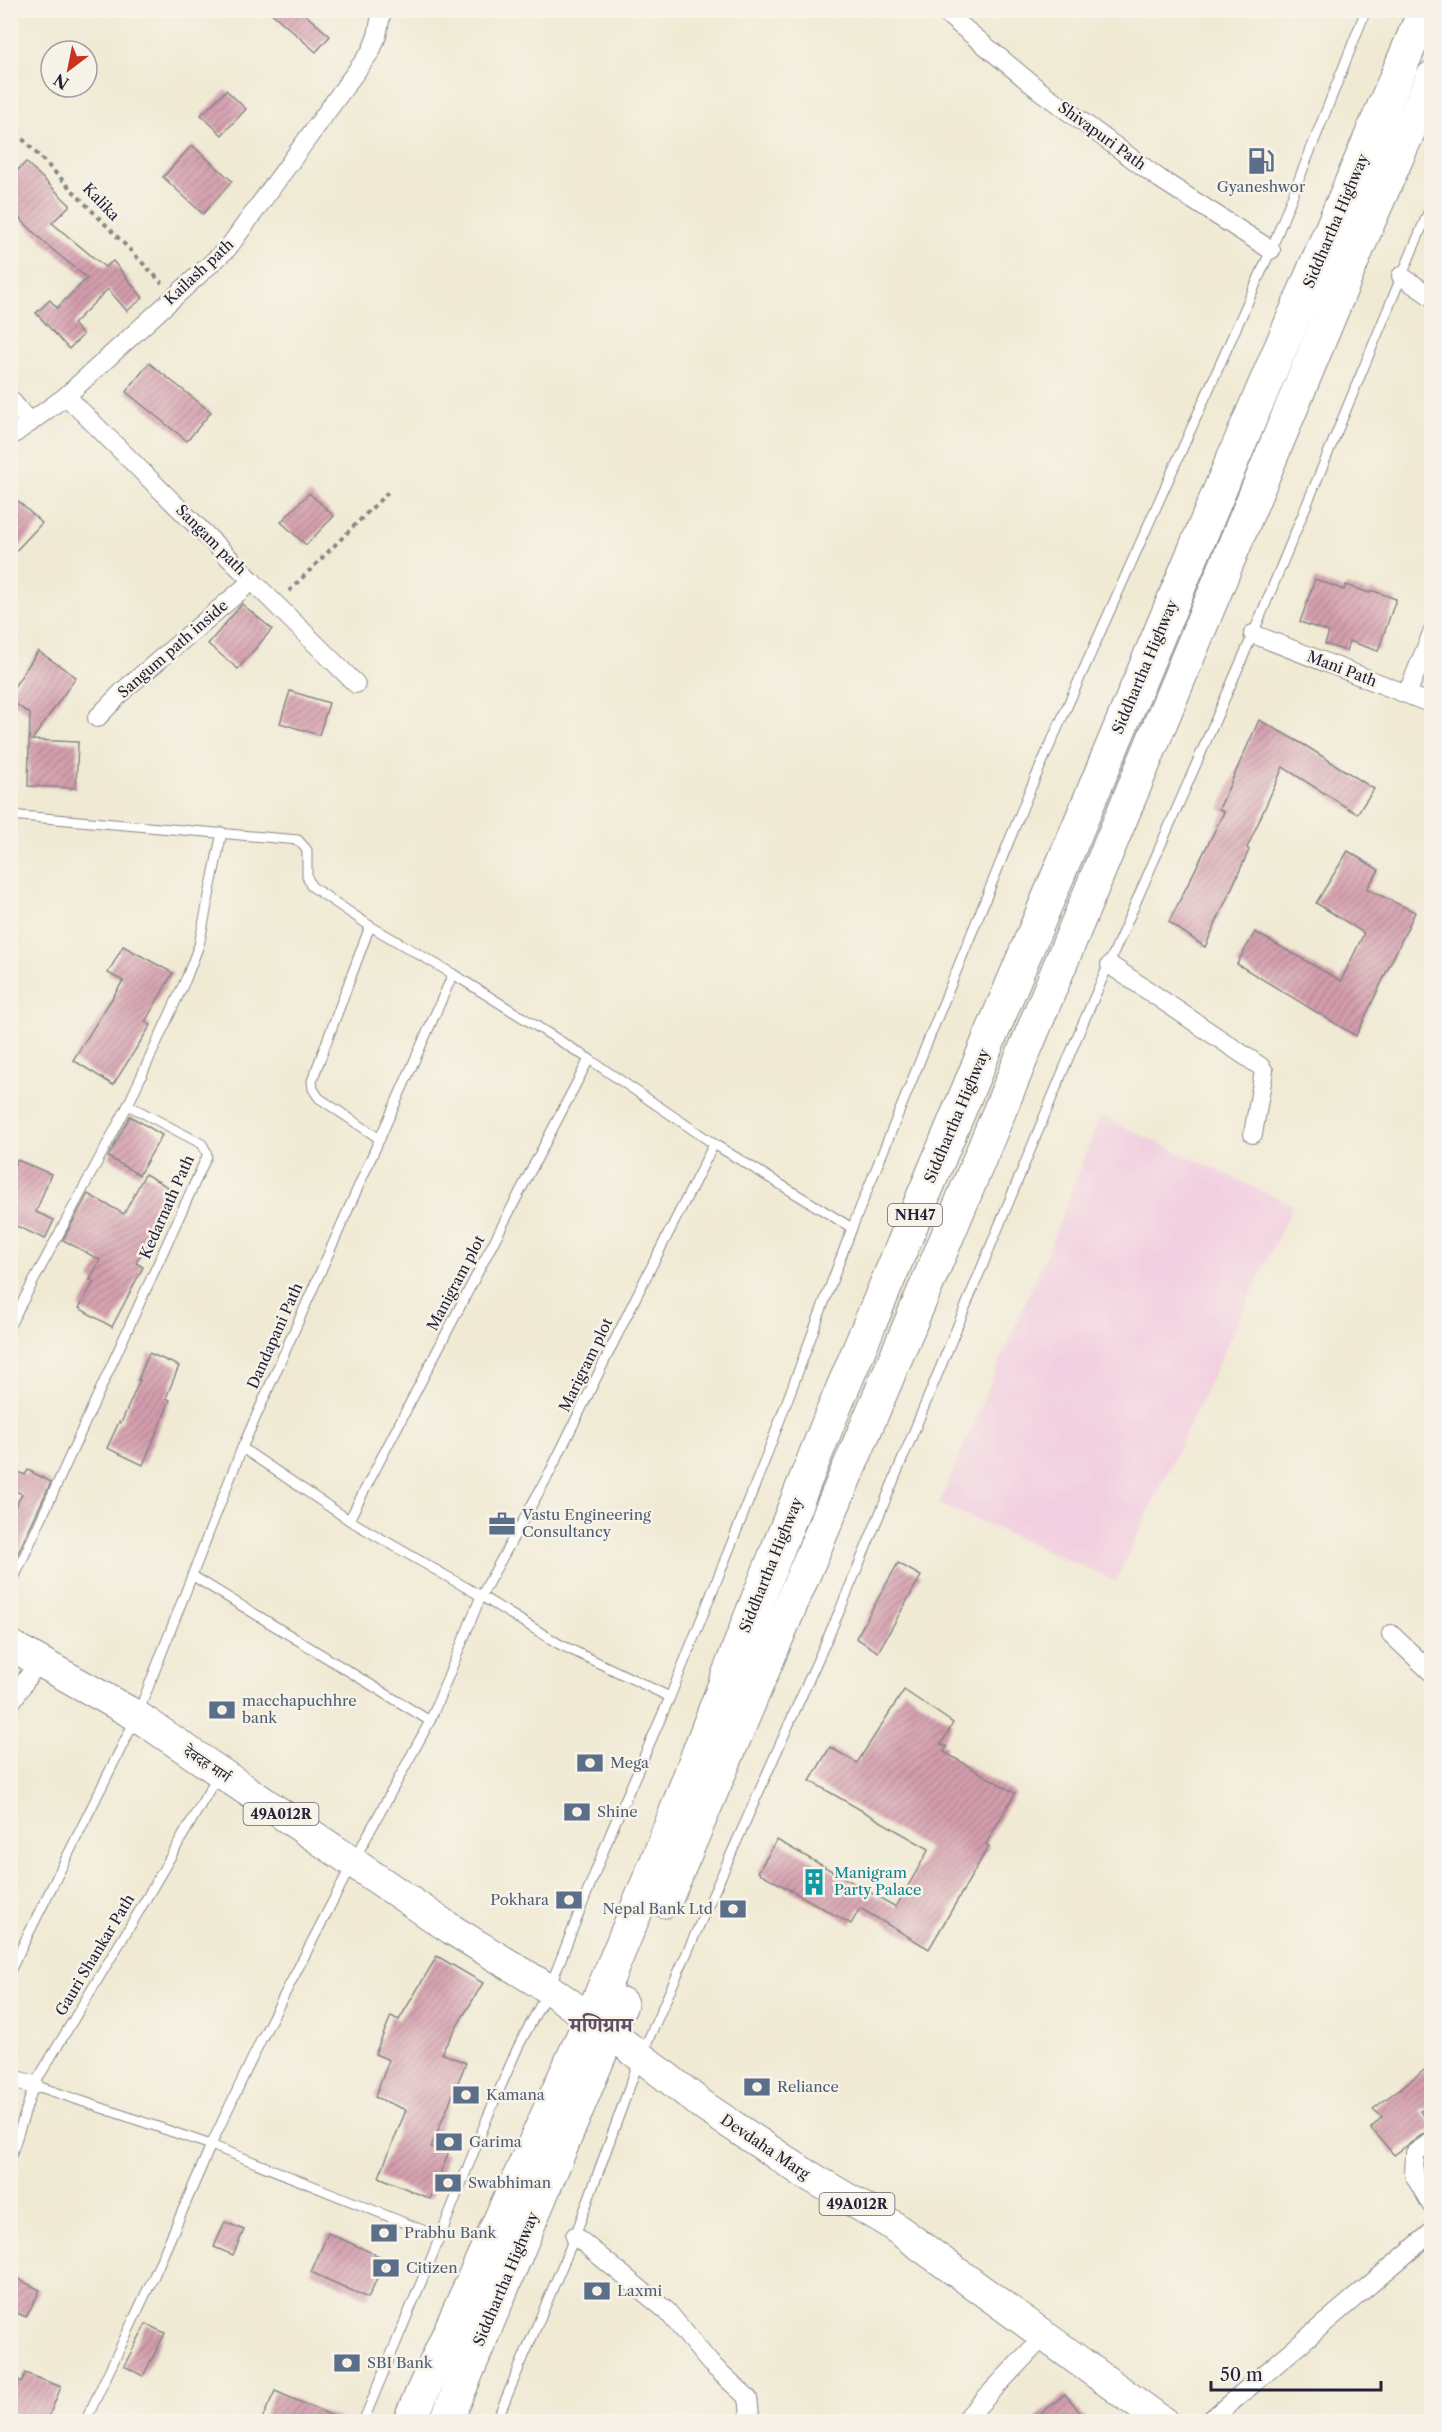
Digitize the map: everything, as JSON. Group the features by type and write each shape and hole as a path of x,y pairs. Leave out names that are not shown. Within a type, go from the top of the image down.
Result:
{"highway":[{"name":"Siddhartha Highway","path":"446,2421 600,2025 659,1856 749,1621 831,1416 1219,491 1425,10"},
{"name":"Siddhartha Highway","path":"409,2421 600,2025 950,1230 1431,78"}],"main road":[{"name":"देवदह मार्ग","path":"10,1645 136,1716 451,1929 549,1989"},
{"name":"Devdaha Marg","path":"549,1989 600,2025 705,2107 801,2171 889,2223 1163,2421"}],"street":[{"name":"Kailash path","path":"10,437 66,396 228,248 371,51 377,36 382,10"},
{"name":"Shivapuri Path","path":"942,10 1039,90 1161,179 1271,250"},
{"path":"1401,276 1431,297"},
{"name":"Sangam path","path":"66,396 356,684"},
{"path":"10,399 30,423"},
{"name":"Sangum path inside","path":"97,718 125,689 252,581"},
{"path":"1407,694 1431,633"},
{"name":"Mani Path","path":"1252,634 1431,704"},
{"path":"1110,965 1260,1066 1263,1071 1253,1134"},
{"path":"1391,1634 1431,1673"},
{"path":"10,1704 38,1662"},
{"path":"10,2078 34,2085"},
{"path":"1431,2141 1415,2153 1413,2175 1431,2206"},
{"path":"1208,2421 1431,2232"},
{"path":"575,2236 667,2311 710,2363 748,2398 751,2421"},
{"path":"963,2421 1044,2337"}],"lane":[{"path":"363,2421 441,2237 492,2106 518,2047 549,1989 611,1832 670,1697 764,1465 852,1228 1029,792 1271,250 1366,10"},
{"path":"496,2421 575,2236 640,2058 840,1610 1076,1041 1252,634 1431,203"},
{"path":"10,815 298,840 307,850 307,876 311,886 370,926 453,974 589,1059 714,1144 852,1228"},
{"path":"10,1325 128,1105 186,978 199,945 222,832"},
{"path":"370,926 312,1081 313,1089 319,1098 380,1139"},
{"name":"Dandapani Path","path":"10,1971 136,1716 242,1448 453,974"},
{"name":"Manigram plot","path":"349,1520 589,1059"},
{"name":"Kedarnath Path","path":"10,1587 207,1156 201,1144 128,1105"},
{"name":"Marigram plot","path":"85,2421 154,2276 211,2145 261,2040 353,1862 430,1721 481,1596 550,1472 714,1144"},
{"path":"242,1448 349,1520 559,1644 670,1697"},
{"path":"193,1576 430,1721"},
{"name":"Gauri Shankar Path","path":"10,2158 34,2085 219,1773"},
{"path":"34,2085 211,2145 441,2237"}],"path":[{"name":"Kalika","path":"10,126 174,295"},
{"path":"276,605 388,492"}],"shaded area":[{"path":"1100,1116 1293,1205 1116,1581 939,1504 1052,1240"}],"building":[{"path":"268,10 300,10 330,36 316,52"},
{"path":"226,90 246,109 222,135 201,115"},
{"path":"192,145 232,181 203,214 163,177"},
{"path":"26,162 70,205 52,223 105,267 113,261 143,298 127,311 108,289 73,324 83,335 69,349 36,313 50,300 57,308 87,278 47,245 10,209 10,178"},
{"path":"149,363 211,412 187,441 126,392"},
{"path":"309,493 334,516 306,545 281,522"},
{"path":"10,494 42,523 10,557"},
{"path":"1315,579 1344,590 1346,585 1370,593 1371,590 1396,599 1378,651 1349,641 1346,651 1325,644 1329,632 1300,622"},
{"path":"242,604 272,629 238,669 208,644"},
{"path":"38,651 76,677 32,740 78,742 76,788 28,786 30,714 10,700 10,693"},
{"path":"290,691 329,703 319,735 280,723"},
{"path":"1259,720 1306,746 1374,789 1357,814 1283,767 1247,848 1249,850 1205,947 1169,922 1224,812 1219,809"},
{"path":"1348,851 1379,870 1367,889 1415,912 1356,1036 1237,964 1255,932 1341,981 1364,933 1316,903"},
{"path":"123,946 173,973 145,1022 151,1025 113,1085 73,1060 123,981 108,973"},
{"path":"130,1116 162,1135 139,1175 108,1157"},
{"path":"17,1160 51,1174 36,1212 54,1220 45,1239 10,1223 10,1175"},
{"path":"145,1174 175,1191 136,1263 143,1267 112,1327 79,1308 94,1282 90,1280 100,1260 63,1240 88,1194 124,1214"},
{"path":"149,1353 179,1366 166,1398 170,1400 143,1465 107,1448 119,1422 121,1423"},
{"path":"10,1468 25,1475 28,1470 51,1482 10,1570 10,1516 22,1494 10,1488"},
{"path":"898,1563 921,1576 878,1652 856,1638"},
{"path":"904,1690 953,1723 941,1744 947,1747 944,1752 1015,1793 986,1844 989,1846 929,1949 860,1908 851,1924 758,1872 777,1840 896,1907 929,1849 810,1781 830,1747 857,1763"},
{"path":"437,1956 483,1983 441,2053 466,2063 431,2147 448,2154 430,2199 379,2177 406,2110 375,2097 389,2060 375,2054 391,2016 399,2020"},
{"path":"1431,2065 1431,2106 1420,2111 1431,2124 1431,2130 1394,2155 1371,2128 1382,2117 1373,2109"},
{"path":"1431,2155 1431,2177 1425,2171 1426,2159"},
{"path":"225,2222 244,2230 233,2255 214,2247"},
{"path":"328,2233 386,2259 368,2298 311,2272"},
{"path":"10,2275 40,2290 26,2317 10,2310"},
{"path":"146,2324 165,2333 143,2376 124,2366"},
{"path":"25,2373 61,2387 47,2421 22,2421 10,2417 10,2376 22,2382"},
{"path":"275,2391 344,2421 261,2421"},
{"path":"1065,2394 1087,2421 1032,2421"}],"place":[{"name":"Gyaneshwor","path":"1261,161"},
{"name":"Vastu Engineering Consultancy","path":"502,1524"},
{"name":"macchapuchhre bank","path":"222,1710"},
{"name":"Mega","path":"590,1763"},
{"name":"Shine","path":"577,1812"},
{"name":"Manigram Party Palace","path":"814,1882"},
{"name":"Pokhara","path":"569,1900"},
{"name":"Nepal Bank Ltd","path":"733,1909"},
{"name":"Reliance","path":"757,2087"},
{"name":"Kamana","path":"466,2095"},
{"name":"Garima","path":"449,2142"},
{"name":"Swabhiman","path":"448,2183"},
{"name":"Prabhu Bank","path":"384,2233"},
{"name":"Citizen","path":"386,2268"},
{"name":"Laxmi","path":"597,2291"},
{"name":"SBI Bank","path":"347,2363"}],"district":[{"name":"मणिग्राम","path":"601,2025"}]}
